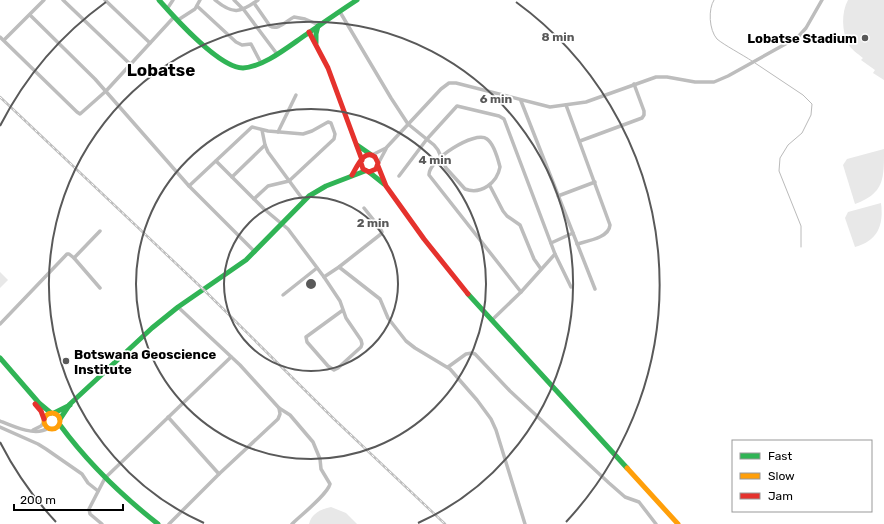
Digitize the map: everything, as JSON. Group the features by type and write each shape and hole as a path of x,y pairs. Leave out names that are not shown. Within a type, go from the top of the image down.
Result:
{"main road":[{"path":"159,0 223,62 242,68 261,63 277,54 357,0"},
{"path":"316,44 316,34 319,25"},
{"path":"309,32 328,68 357,145 361,166 386,186"},
{"path":"302,37 316,44"},
{"path":"357,145 371,155 375,156 386,186 445,266 492,320 678,524"},
{"path":"352,175 361,161 367,155 371,155"},
{"path":"60,419 70,404 152,328 178,307 232,271 255,252 304,201 326,186 352,175 376,169 378,164"},
{"path":"0,358 39,402 52,413 57,414 60,419 60,425 73,443 105,478 130,502 158,524"},
{"path":"0,365 36,404 41,411 44,421 50,429 73,443"},
{"path":"44,421 45,416 70,404"},
{"path":"50,429 60,425"}],"street":[{"path":"4,40 44,0"},
{"path":"63,0 130,64"},
{"path":"105,0 150,43"},
{"path":"167,9 173,0"},
{"path":"0,37 80,114 106,91 150,43 176,18 193,11 198,6 200,0"},
{"path":"215,0 228,10 239,11 244,10 258,0"},
{"path":"234,0 244,10 277,54"},
{"path":"378,164 386,148 441,88 448,83 456,83 550,107 593,100 634,84 659,77 708,83 721,80 796,39 801,34 822,0"},
{"path":"254,3 273,28 277,28 294,17 305,19 319,25"},
{"path":"198,6 236,42 242,45 251,44 261,63"},
{"path":"340,12 408,124 434,145 441,156 446,168 465,189 477,190 490,186 496,178 500,167 491,144 487,139 478,138 451,149 441,156 428,173 430,178 521,292"},
{"path":"30,15 106,91 188,186 255,252"},
{"path":"580,141 642,118 644,111 634,84"},
{"path":"278,132 296,95"},
{"path":"521,100 595,289"},
{"path":"566,105 610,227 603,235 577,244"},
{"path":"399,176 428,139 458,106 503,118 555,254 571,287"},
{"path":"188,186 249,129 254,127 262,130 294,134 308,133 330,122 336,134 334,139 289,180 280,184 268,186 254,199"},
{"path":"262,130 264,145 268,152 304,201"},
{"path":"232,177 264,145"},
{"path":"371,155 386,148"},
{"path":"216,161 254,199 288,228 324,276 340,301 343,310 345,316 361,340 362,344 338,368 334,370 330,368 307,342 306,337 343,310"},
{"path":"558,196 595,182"},
{"path":"490,186 503,211 507,216 520,225 534,259 542,269"},
{"path":"324,276 339,267 379,236 382,232 364,208"},
{"path":"74,258 100,231"},
{"path":"551,243 573,233"},
{"path":"0,324 66,255 69,254 74,258 100,288"},
{"path":"492,320 521,292 555,254"},
{"path":"339,267 380,299 388,318 406,340 415,348 448,367 477,400 494,425 525,524"},
{"path":"283,295 317,268"},
{"path":"178,307 231,357 279,408 290,415 313,442 320,459 321,469 330,484 328,489 316,502 292,524"},
{"path":"448,367 466,354 475,354 510,391 614,488 625,497 639,502 656,524"},
{"path":"102,524 89,513 90,506 105,478 231,357"},
{"path":"169,524 219,474 278,419 280,414 279,408"},
{"path":"168,417 219,474"},
{"path":"0,421 18,428 32,431 50,429"},
{"path":"32,431 41,426 44,421"},
{"path":"0,427 42,446 82,474 88,483 98,491"}],"shaded area":[{"name":"Lobatse Stadium","path":"848,0 884,0 884,80 873,73 875,70 861,60 863,58 848,44 844,33 843,16"},
{"path":"884,149 884,169 877,190 865,200 855,204 843,165 847,159"},
{"path":"881,203 882,211 880,225 874,237 869,241 855,247 845,218 848,212"},
{"path":"0,272 8,280 0,288"},
{"path":"331,507 346,513 357,524 309,524 312,517 317,512"}],"waterway":[{"path":"714,0 710,14 714,35 717,39 752,61"},
{"path":"755,63 803,95 812,104 811,115 802,133 788,145 780,158 779,171 801,226 801,247"}],"railway":[{"path":"0,97 204,290 334,419 445,524"}],"traffic: fast":[{"path":"159,0 186,29 210,51 233,66 243,68 251,67 268,60 357,0"},
{"path":"316,43 318,26"},
{"path":"357,145 370,154"},
{"path":"60,419 70,404 152,328 178,307 246,260 309,196 326,186 365,171"},
{"path":"369,172 384,184"},
{"path":"468,294 627,468"},
{"path":"0,358 39,403 51,413"},
{"path":"54,413 70,405"},
{"path":"60,425 106,478 131,502 158,524"}],"traffic: slow":[{"path":"49,413 55,413 60,418 60,421 58,427 55,429 49,429 44,424 44,418 49,413"},
{"path":"627,468 678,524"}],"traffic: jam":[{"path":"309,32 328,68 362,160"},
{"path":"352,175 361,160 367,155 375,157 378,163 376,169 369,172 363,169 361,163"},
{"path":"378,166 386,186 424,239 468,294"},
{"path":"35,404 41,411 44,419"}],"place":[{"name":"Lobatse Stadium","path":"865,38"},
{"name":"Botswana Geoscience Institute","path":"66,361"}],"district":[{"name":"Lobatse","path":"161,70"}]}
